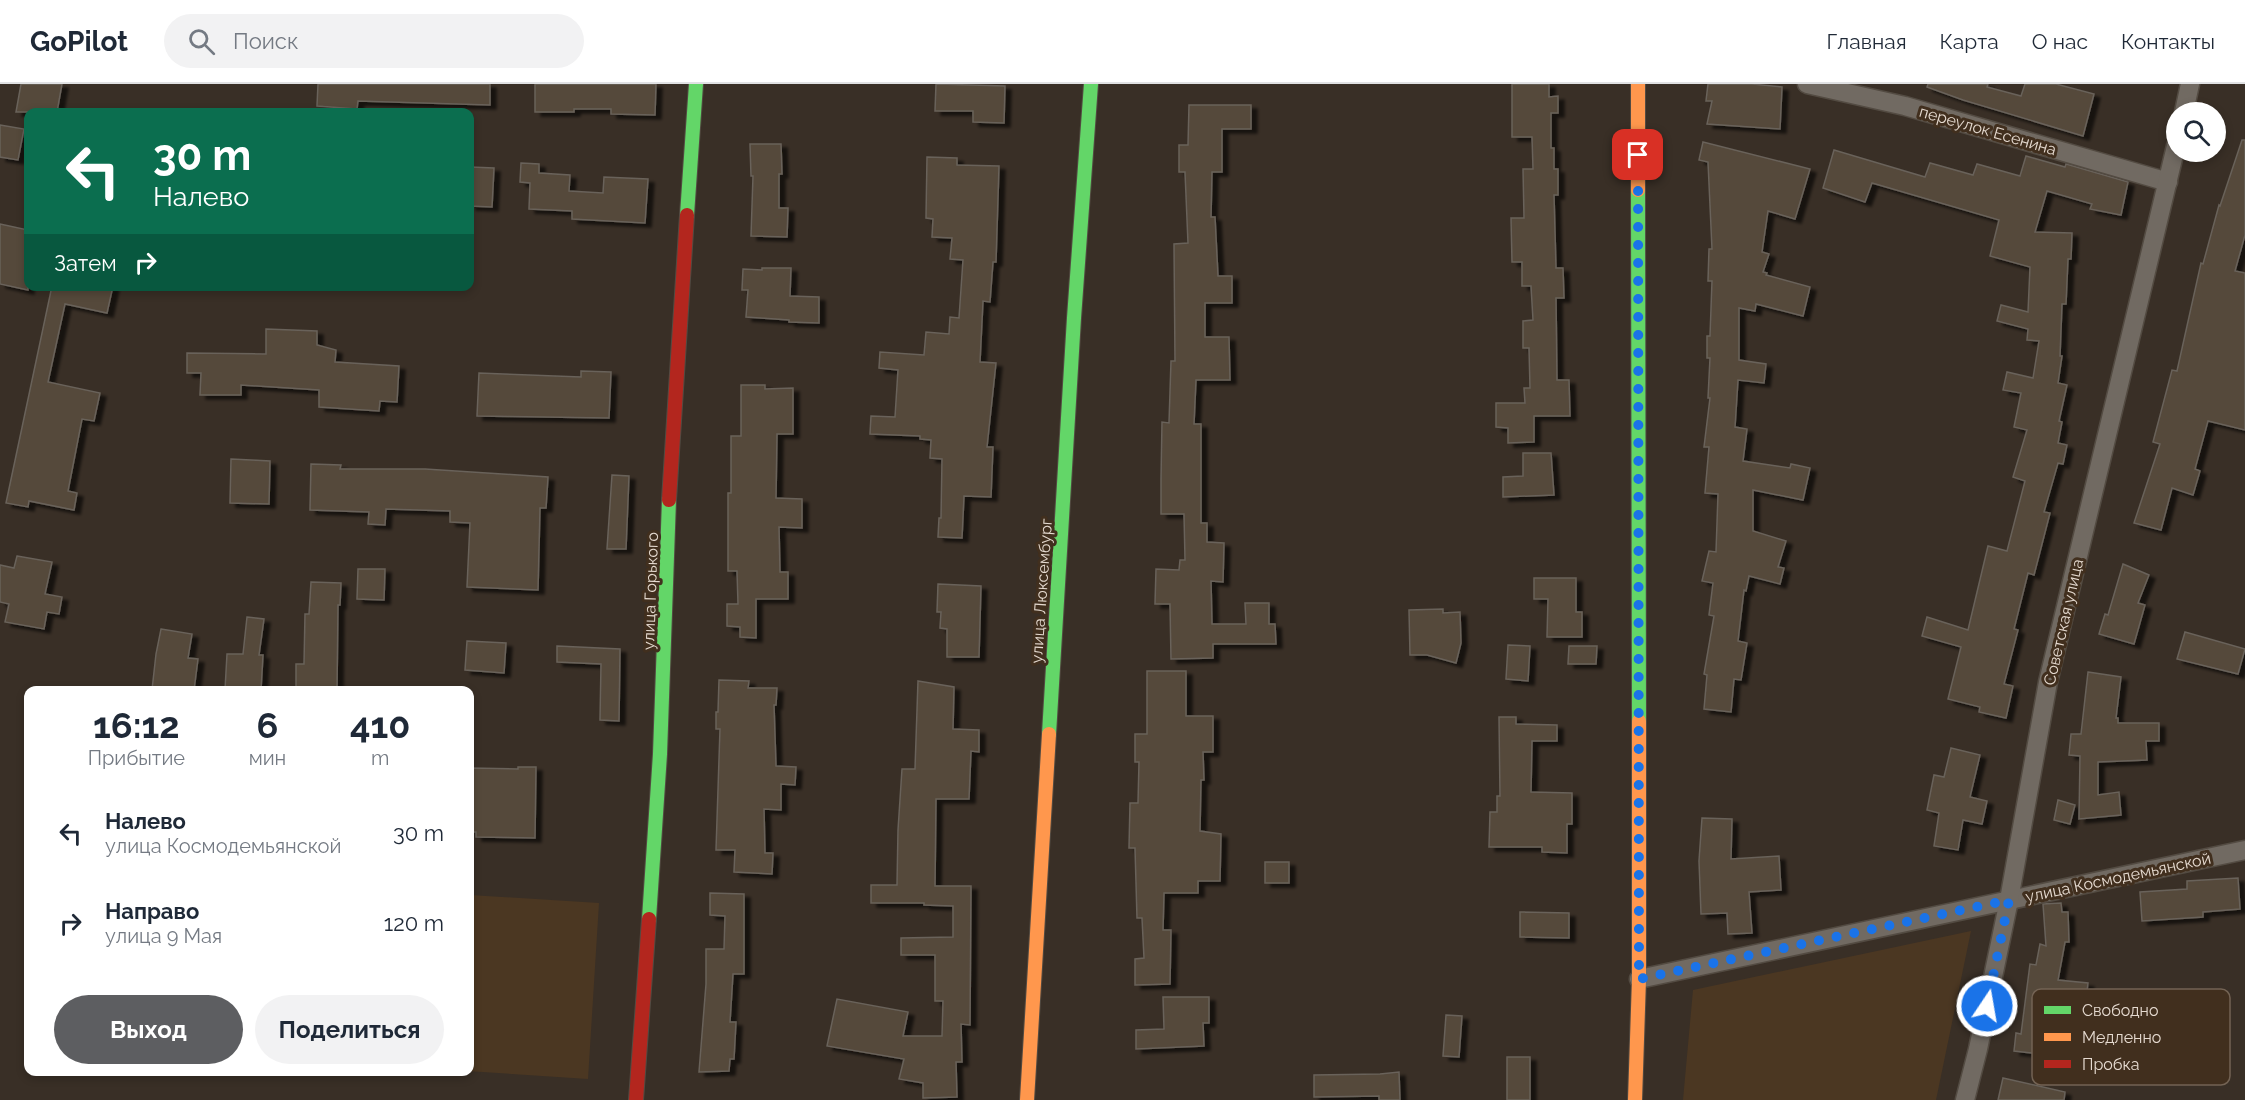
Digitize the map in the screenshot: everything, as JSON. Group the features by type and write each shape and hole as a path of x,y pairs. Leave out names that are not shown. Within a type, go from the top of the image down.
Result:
{"street":[{"name":"улица Горького","path":"636,1100 660,754 671,458 696,84"},
{"name":"улица Люксембург","path":"1027,1100 1074,318 1091,84"},
{"path":"1635,1100 1639,979 1638,84"},
{"name":"переулок Есенина","path":"1807,84 1905,106 2168,182"},
{"path":"2186,102 2190,84"},
{"name":"Советская улица","path":"1965,1100 2009,900 2048,682 2172,162"},
{"name":"улица Космодемьянской","path":"1639,979 2245,850"}],"shaded area":[{"path":"474,895 599,903 588,1079 474,1071"},
{"path":"1971,931 1936,1100 1683,1100 1693,990"}],"building":[{"path":"21,84 62,84 58,108 24,108 24,112 16,112"},
{"path":"318,84 490,84 490,105 358,101 357,108 317,106"},
{"path":"535,84 656,84 655,115 611,114 611,109 535,112"},
{"path":"936,84 1005,86 1004,123 973,122 973,111 935,111"},
{"path":"1512,84 1549,84 1549,97 1558,96 1558,113 1551,113 1551,148 1554,148 1554,169 1558,169 1558,195 1554,195 1556,268 1563,268 1564,298 1556,298 1557,380 1569,380 1570,416 1534,416 1534,442 1508,443 1508,428 1496,427 1496,403 1525,403 1524,388 1530,388 1529,348 1523,348 1523,321 1533,320 1531,286 1522,286 1522,262 1512,262 1511,218 1524,218 1523,169 1533,169 1532,137 1512,137"},
{"path":"1708,84 1782,87 1780,129 1707,124 1712,101 1706,101"},
{"path":"1928,84 1988,84 1987,87 2021,96 2025,84 2056,84 2094,94 2083,136 1963,100 1927,87"},
{"path":"1189,105 1251,105 1251,129 1222,129 1222,172 1212,172 1211,217 1215,217 1218,276 1232,276 1232,303 1205,303 1205,337 1229,337 1230,380 1196,380 1194,424 1201,424 1201,523 1207,523 1207,542 1224,543 1223,582 1211,581 1212,624 1246,624 1245,603 1269,603 1269,624 1275,624 1276,644 1213,644 1213,658 1171,659 1170,604 1155,604 1156,569 1179,570 1180,560 1185,560 1184,514 1161,514 1161,479 1162,422 1169,423 1171,361 1175,361 1174,244 1188,243 1185,172 1179,172 1179,145 1188,145"},
{"path":"0,125 24,129 18,160 0,157"},
{"path":"2242,140 2245,140 2245,235 2235,271 2245,273 2245,430 2208,421 2195,469 2200,471 2193,495 2172,488 2161,530 2134,523 2160,444 2153,442 2172,370 2177,371 2201,263 2203,264 2219,205"},
{"path":"1703,142 1810,169 1795,219 1768,211 1762,252 1769,254 1763,272 1767,273 1766,275 1810,287 1803,316 1756,304 1755,311 1739,308 1739,360 1766,364 1764,383 1738,380 1735,427 1747,429 1743,461 1790,468 1791,464 1810,468 1803,500 1753,490 1753,531 1786,541 1778,567 1784,568 1780,584 1749,576 1746,591 1744,590 1738,641 1747,643 1741,680 1734,679 1731,712 1704,709 1707,675 1704,674 1714,616 1709,615 1713,583 1702,581 1709,551 1716,552 1718,494 1705,493 1709,447 1704,447 1710,398 1708,398 1710,358 1707,358 1707,336 1710,336 1712,281 1708,281 1709,249 1712,249 1708,162 1699,160"},
{"path":"750,144 781,144 782,174 779,174 779,208 788,208 787,237 751,236 753,176 751,176"},
{"path":"1834,150 1925,177 1930,163 1973,175 1977,164 2020,176 2026,156 2065,167 2066,164 2128,182 2121,215 2090,209 2092,204 2047,191 2035,232 2072,233 2066,304 2062,304 2060,356 2062,356 2058,383 2067,385 2059,421 2062,422 2058,443 2067,445 2063,464 2058,463 2044,512 2050,513 2034,575 2028,573 2014,629 2018,630 2004,684 2013,686 2006,718 1979,712 1980,707 1948,699 1961,647 1922,636 1927,617 1968,630 1988,546 2007,551 2025,481 2013,477 2027,430 2014,427 2021,393 2003,390 2007,372 2033,378 2039,341 2027,340 2028,329 1997,321 2001,305 2028,312 2030,267 1990,256 1999,220 1872,183 1865,202 1823,188"},
{"path":"927,157 957,158 957,165 999,166 996,262 993,262 990,302 983,301 980,362 996,363 987,447 993,447 991,497 964,496 962,538 938,537 939,518 941,518 942,459 930,458 931,440 920,439 920,436 870,434 871,416 895,417 898,370 879,368 880,352 924,355 926,332 949,334 950,317 959,318 963,260 950,259 952,238 932,237 933,219 926,218"},
{"path":"521,163 539,164 539,173 570,175 569,191 603,193 604,177 648,179 645,223 572,219 572,211 529,209 530,183 520,182"},
{"path":"474,167 494,168 492,207 474,206"},
{"path":"0,224 24,229 24,289 0,284"},
{"path":"762,268 791,268 790,296 819,297 819,323 746,317 748,290 742,290 743,269 762,270"},
{"path":"51,291 112,291 107,313 65,304 48,382 100,393 94,421 82,419 68,491 77,493 74,510 29,501 28,507 6,503"},
{"path":"266,329 317,331 317,345 336,350 335,362 399,366 397,402 380,401 379,411 319,407 319,390 241,385 241,395 200,395 201,373 187,373 187,353 266,354"},
{"path":"581,371 611,372 609,418 477,416 479,373 581,377"},
{"path":"741,385 765,385 765,389 793,388 793,434 777,434 776,498 802,499 802,528 779,527 780,572 788,572 788,599 756,599 756,638 740,637 740,627 727,626 727,604 738,604 737,571 728,571 728,493 731,493 731,436 741,436"},
{"path":"1523,453 1551,453 1554,495 1503,497 1503,477 1523,476"},
{"path":"231,459 270,461 269,504 230,503"},
{"path":"311,464 341,465 340,469 425,469 548,477 546,508 540,508 538,590 467,587 470,523 450,522 450,511 386,509 385,525 368,524 369,512 310,510"},
{"path":"612,475 629,476 626,549 607,549"},
{"path":"17,556 52,562 45,594 62,597 59,614 47,612 44,629 5,622 9,604 0,602 0,565 14,568"},
{"path":"2123,564 2149,575 2138,603 2145,605 2134,644 2099,634 2105,614 2108,615"},
{"path":"358,569 385,569 384,600 357,599"},
{"path":"1534,578 1576,578 1576,612 1582,612 1582,637 1547,637 1548,599 1534,599"},
{"path":"311,582 341,583 340,605 338,605 337,686 296,686 296,664 304,664 305,614 309,614"},
{"path":"938,584 981,586 979,657 947,657 947,629 940,628 941,612 937,612"},
{"path":"1443,609 1443,613 1460,612 1461,643 1456,663 1427,655 1410,655 1409,610"},
{"path":"247,617 264,619 259,655 263,655 261,686 225,686 227,654 243,654"},
{"path":"161,629 192,634 188,658 198,659 195,686 152,686"},
{"path":"2185,632 2245,649 2238,674 2177,659"},
{"path":"467,641 506,643 504,673 465,670"},
{"path":"1508,645 1530,646 1528,681 1506,679"},
{"path":"557,646 620,649 619,721 600,720 601,664 557,662"},
{"path":"1569,646 1597,646 1596,664 1568,664"},
{"path":"1147,671 1186,671 1186,716 1213,716 1213,752 1203,752 1204,780 1201,780 1200,831 1221,834 1220,881 1198,881 1198,893 1164,893 1163,930 1171,930 1170,984 1135,985 1135,959 1144,958 1142,918 1137,918 1135,848 1129,848 1130,803 1138,803 1139,762 1135,762 1135,734 1147,734"},
{"path":"2088,672 2121,677 2116,718 2118,718 2118,723 2159,723 2159,741 2146,741 2147,760 2098,762 2098,795 2119,792 2121,815 2079,819 2080,756 2069,755 2071,734 2081,734"},
{"path":"719,680 749,681 748,688 777,688 776,705 774,705 776,766 796,767 795,785 781,784 781,810 764,809 765,853 773,853 772,874 734,872 735,850 716,850 720,729 716,729 716,712 718,712"},
{"path":"918,681 954,687 953,729 979,730 979,752 971,751 969,799 936,799 935,886 971,886 970,1025 961,1024 962,1062 956,1062 957,1097 923,1098 923,1083 899,1079 904,1059 827,1046 837,999 908,1012 903,1036 942,1036 943,1001 935,1001 935,955 901,955 901,938 953,937 953,906 924,905 924,903 871,903 871,885 897,885 902,769 915,769"},
{"path":"1499,717 1516,717 1516,724 1557,725 1557,741 1532,741 1531,792 1572,793 1572,824 1567,824 1567,853 1542,852 1542,847 1489,847 1490,812 1497,812 1497,796 1500,796"},
{"path":"1951,748 1980,755 1970,797 1987,801 1982,824 1963,820 1958,850 1934,846 1939,813 1927,810 1934,775 1944,777"},
{"path":"518,767 536,767 535,838 476,837 476,832 474,832 474,768 518,769"},
{"path":"2058,800 2075,805 2070,824 2054,820"},
{"path":"1702,818 1732,819 1731,859 1779,856 1781,890 1749,892 1752,933 1728,934 1727,913 1701,914 1699,861"},
{"path":"1265,862 1289,862 1289,883 1265,883"},
{"path":"2238,878 2240,909 2203,912 2203,917 2142,921 2140,892 2187,889 2187,881"},
{"path":"710,893 744,894 744,974 733,974 730,1022 736,1022 734,1059 730,1059 729,1071 699,1072 706,984 706,949 724,949 725,916 710,915"},
{"path":"2061,903 2062,912 2068,912 2069,942 2065,942 2058,980 2088,983 2087,989 2032,989 2032,1053 2014,1051 2016,1033 2021,1034 2030,964 2036,965 2040,944 2046,946 2043,904"},
{"path":"1520,912 1569,913 1569,938 1520,937"},
{"path":"1163,997 1209,997 1209,1023 1203,1023 1204,1046 1136,1049 1136,1030 1164,1029"},
{"path":"1446,1015 1462,1016 1459,1057 1443,1056"},
{"path":"1507,1057 1530,1057 1530,1100 1507,1100"},
{"path":"1399,1072 1400,1100 1379,1100 1379,1096 1314,1097 1314,1075"},
{"path":"2003,1078 2065,1092 2064,1100 1998,1100"}],"traffic: fast":[{"path":"687,215 696,84"},
{"path":"1049,734 1074,318 1091,84"},
{"path":"1638,190 1639,721"},
{"path":"649,919 660,754 669,500"}],"traffic: slow":[{"path":"1638,84 1638,190"},
{"path":"1635,1100 1639,979 1639,721"},
{"path":"1027,1100 1049,734"}],"traffic: jam":[{"path":"669,500 687,215"},
{"path":"636,1100 649,919"}],"route":[{"path":"1638,155 1639,979 2009,900 1987,1006"}]}
